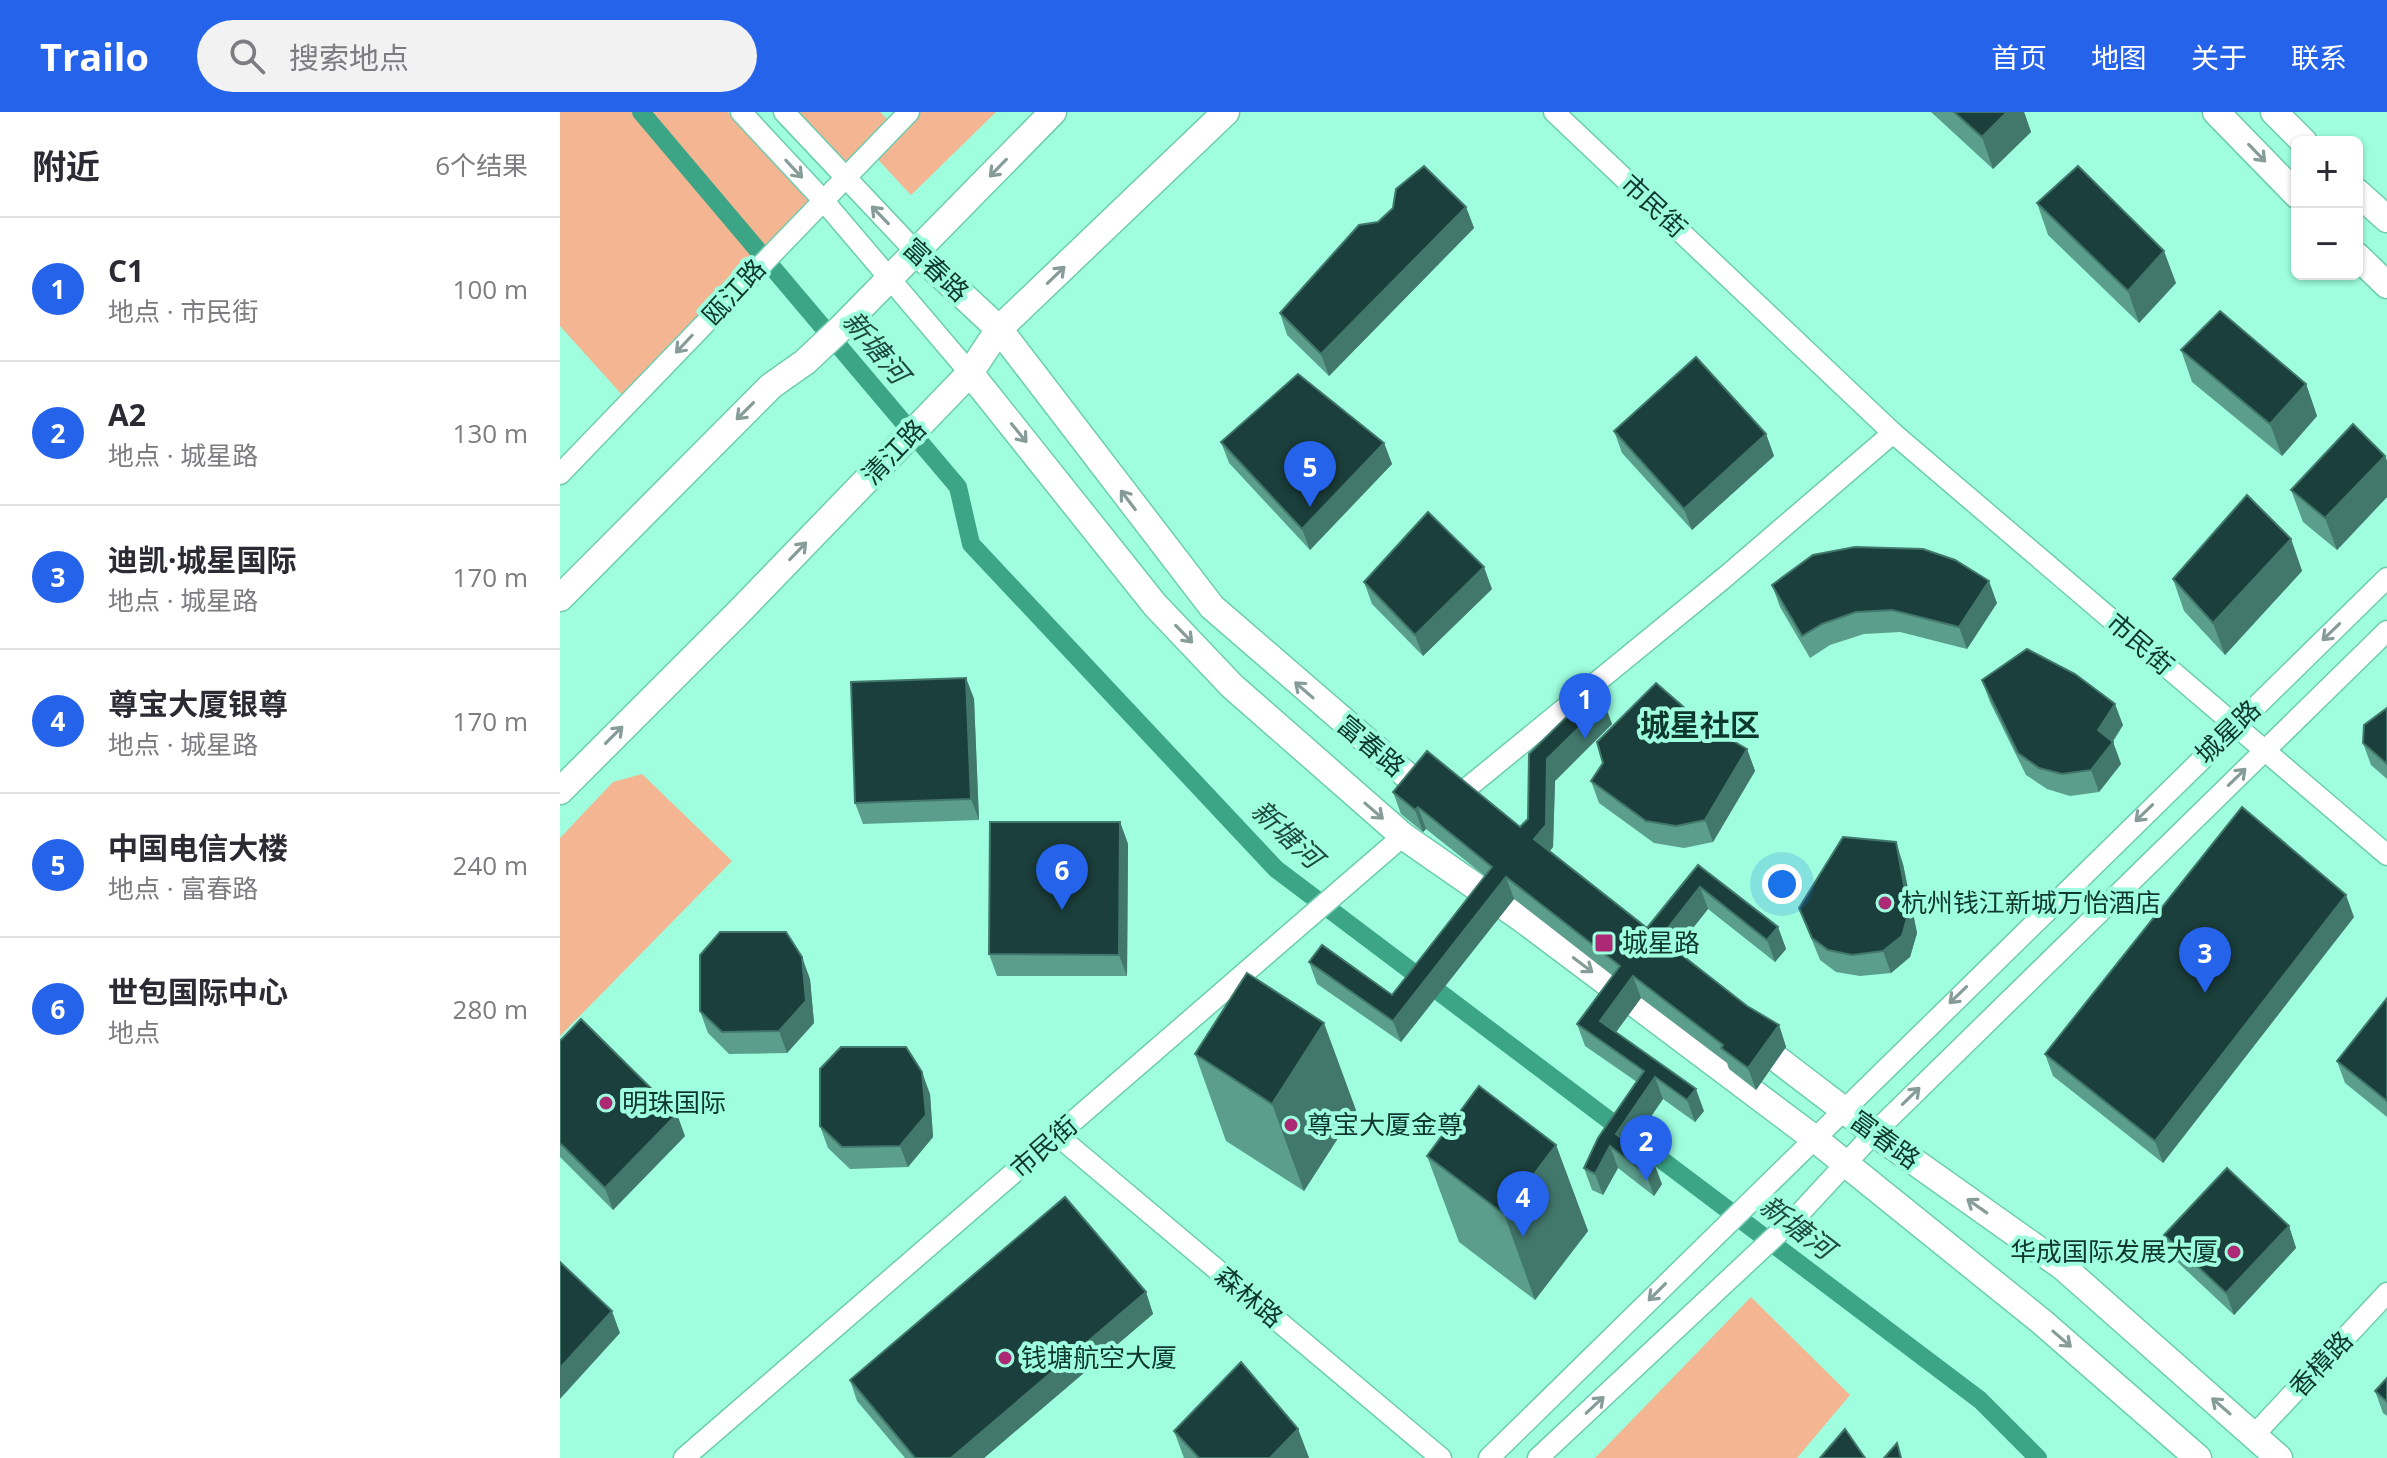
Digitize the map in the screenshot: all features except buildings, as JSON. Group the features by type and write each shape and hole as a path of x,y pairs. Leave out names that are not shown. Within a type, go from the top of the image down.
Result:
{"main road":[{"path":"560,598 771,386 831,337 1053,112"},
{"name":"清江路","path":"560,791 970,373 999,329 1226,112"},
{"path":"2216,112 2291,189"},
{"path":"2274,112 2298,136"},
{"path":"2363,197 2387,219"},
{"name":"富春路","path":"916,252 999,329 1212,607 1469,826"},
{"path":"2363,262 2387,285"},
{"name":"富春路","path":"970,373 1155,605 1232,686 1403,836 1521,918 1815,1139 1843,1165 2042,1322 2194,1456"},
{"name":"富春路","path":"1730,1023 1874,1133 2063,1267 2279,1458"}],"street":[{"name":"富春路","path":"741,112 822,199 970,373"},
{"name":"富春路","path":"784,112 916,252"},
{"name":"瓯江路","path":"560,474 909,112"},
{"name":"市民街","path":"1554,112 1893,433 2387,855"},
{"path":"1444,807 1724,578 1893,433"},
{"name":"城星路","path":"1489,1458 2387,578"},
{"name":"城星路","path":"1538,1458 1800,1213 1874,1133 2387,631"},
{"name":"市民街","path":"684,1458 1403,836"},
{"name":"森林路","path":"1058,1136 1441,1458"},
{"name":"香樟路","path":"2254,1435 2387,1293"}],"shaded area":[{"path":"560,112 728,112 810,201 624,397 560,326"},
{"path":"784,112 880,112 894,126 909,112 996,112 911,195 871,152 844,178"},
{"path":"642,774 732,861 560,1036 560,838 613,782"},
{"path":"1751,1297 1850,1395 1797,1458 1595,1458"}],"waterway":[{"name":"新塘河","path":"641,112 958,487 971,544 1276,869 1980,1400 2038,1458"}],"place":[{"name":"中国电信大楼","path":"1310,507"},
{"name":"C1","path":"1585,739"},
{"name":"杭州钱江新城万怡酒店","path":"1885,903"},
{"name":"世包国际中心","path":"1062,910"},
{"name":"城星路","path":"1604,943"},
{"name":"迪凯·城星国际","path":"2205,993"},
{"name":"明珠国际","path":"606,1103"},
{"name":"尊宝大厦金尊","path":"1291,1125"},
{"name":"A2","path":"1646,1181"},
{"name":"尊宝大厦银尊","path":"1523,1237"},
{"name":"华成国际发展大厦","path":"2234,1252"},
{"name":"钱塘航空大厦","path":"1005,1358"}],"district":[{"name":"城星社区","path":"1700,726"}]}
